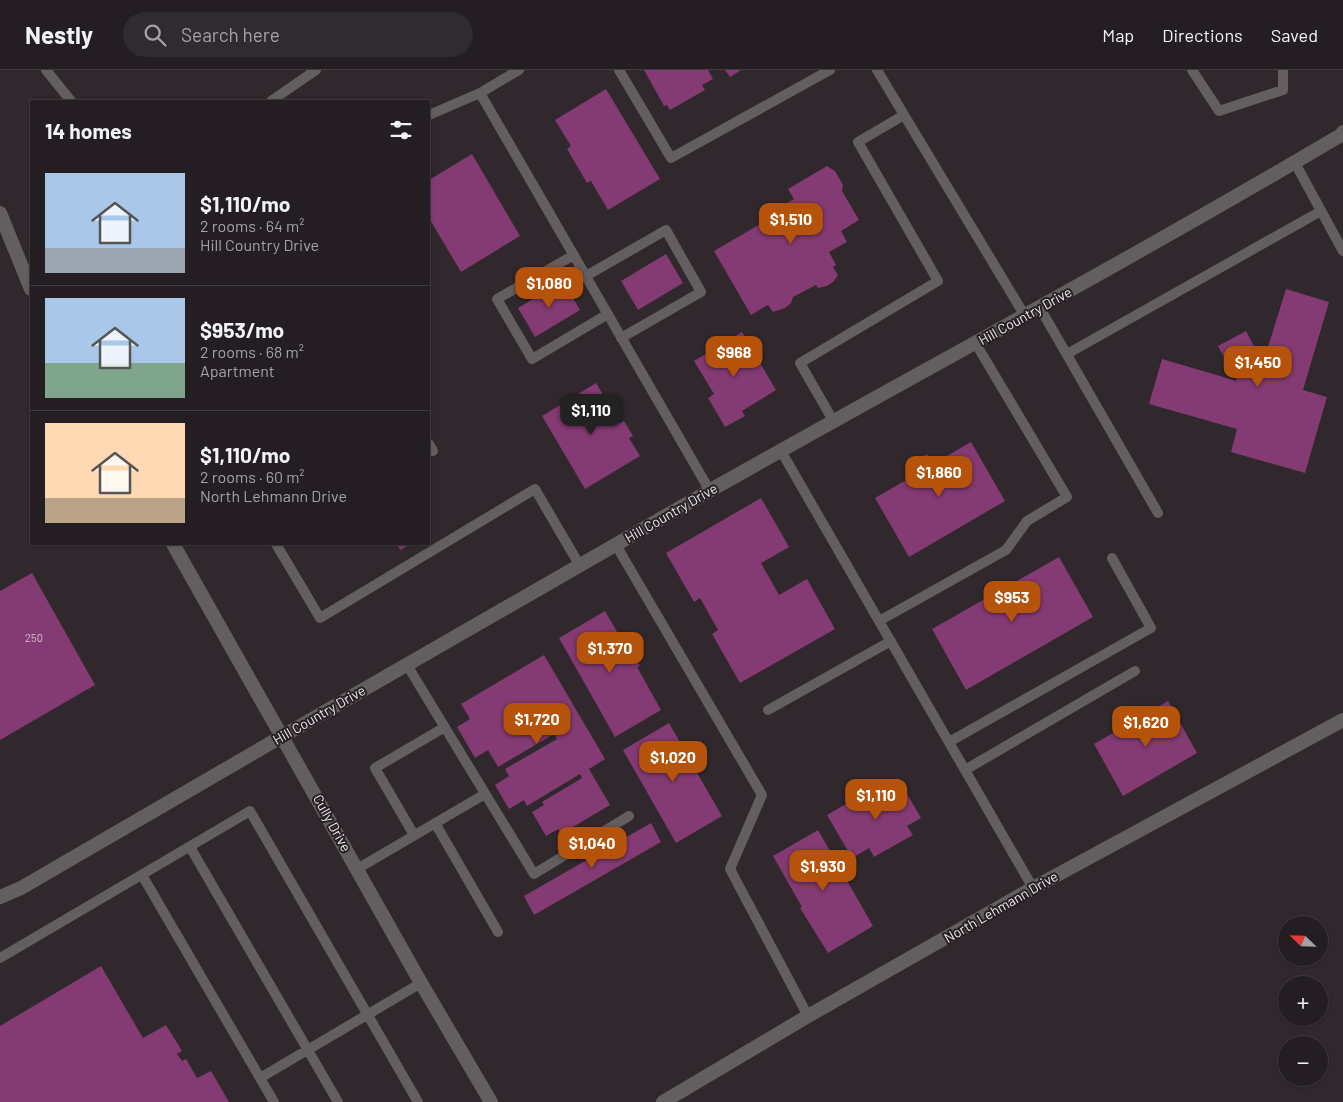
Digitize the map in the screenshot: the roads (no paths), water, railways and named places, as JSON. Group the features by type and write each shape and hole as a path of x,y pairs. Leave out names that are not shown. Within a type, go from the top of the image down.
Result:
{"street":[{"name":"Hill Country Drive","path":"0,897 21,888 710,491 1040,308 1342,135 1343,132"},
{"path":"0,214 28,271 30,284"},
{"name":"Cully Drive","path":"174,545 421,983 492,1102"},
{"name":"North Lehmann Drive","path":"663,1102 808,1016 1033,888 1343,720"}],"lane":[{"path":"46,70 69,100"},
{"path":"272,100 316,70"},
{"path":"430,115 480,93 519,70"},
{"path":"619,70 671,158 830,70"},
{"path":"877,70 1025,316"},
{"path":"1192,70 1219,112 1283,90 1283,70"},
{"path":"480,93 710,491"},
{"path":"834,422 800,362 938,281 858,142 904,115"},
{"path":"1295,162 1343,251"},
{"path":"1066,354 1321,211"},
{"path":"586,276 666,230 701,292 621,338"},
{"path":"574,255 497,299 532,359 608,314"},
{"path":"1040,308 1158,513"},
{"path":"879,621 1006,550 1027,521 1068,497 976,344"},
{"path":"782,451 1033,888"},
{"path":"277,545 320,618 535,489 580,566"},
{"path":"616,545 762,795 730,869 808,1016"},
{"path":"949,742 1151,628 1112,558"},
{"path":"768,710 891,641"},
{"path":"407,664 534,874 629,816"},
{"path":"966,770 1135,672"},
{"path":"414,835 375,768 445,727"},
{"path":"358,869 485,794"},
{"path":"0,958 250,811 418,1102"},
{"path":"435,823 498,932"},
{"path":"190,847 338,1102"},
{"path":"142,875 274,1102"},
{"path":"260,1078 421,983"}]}
